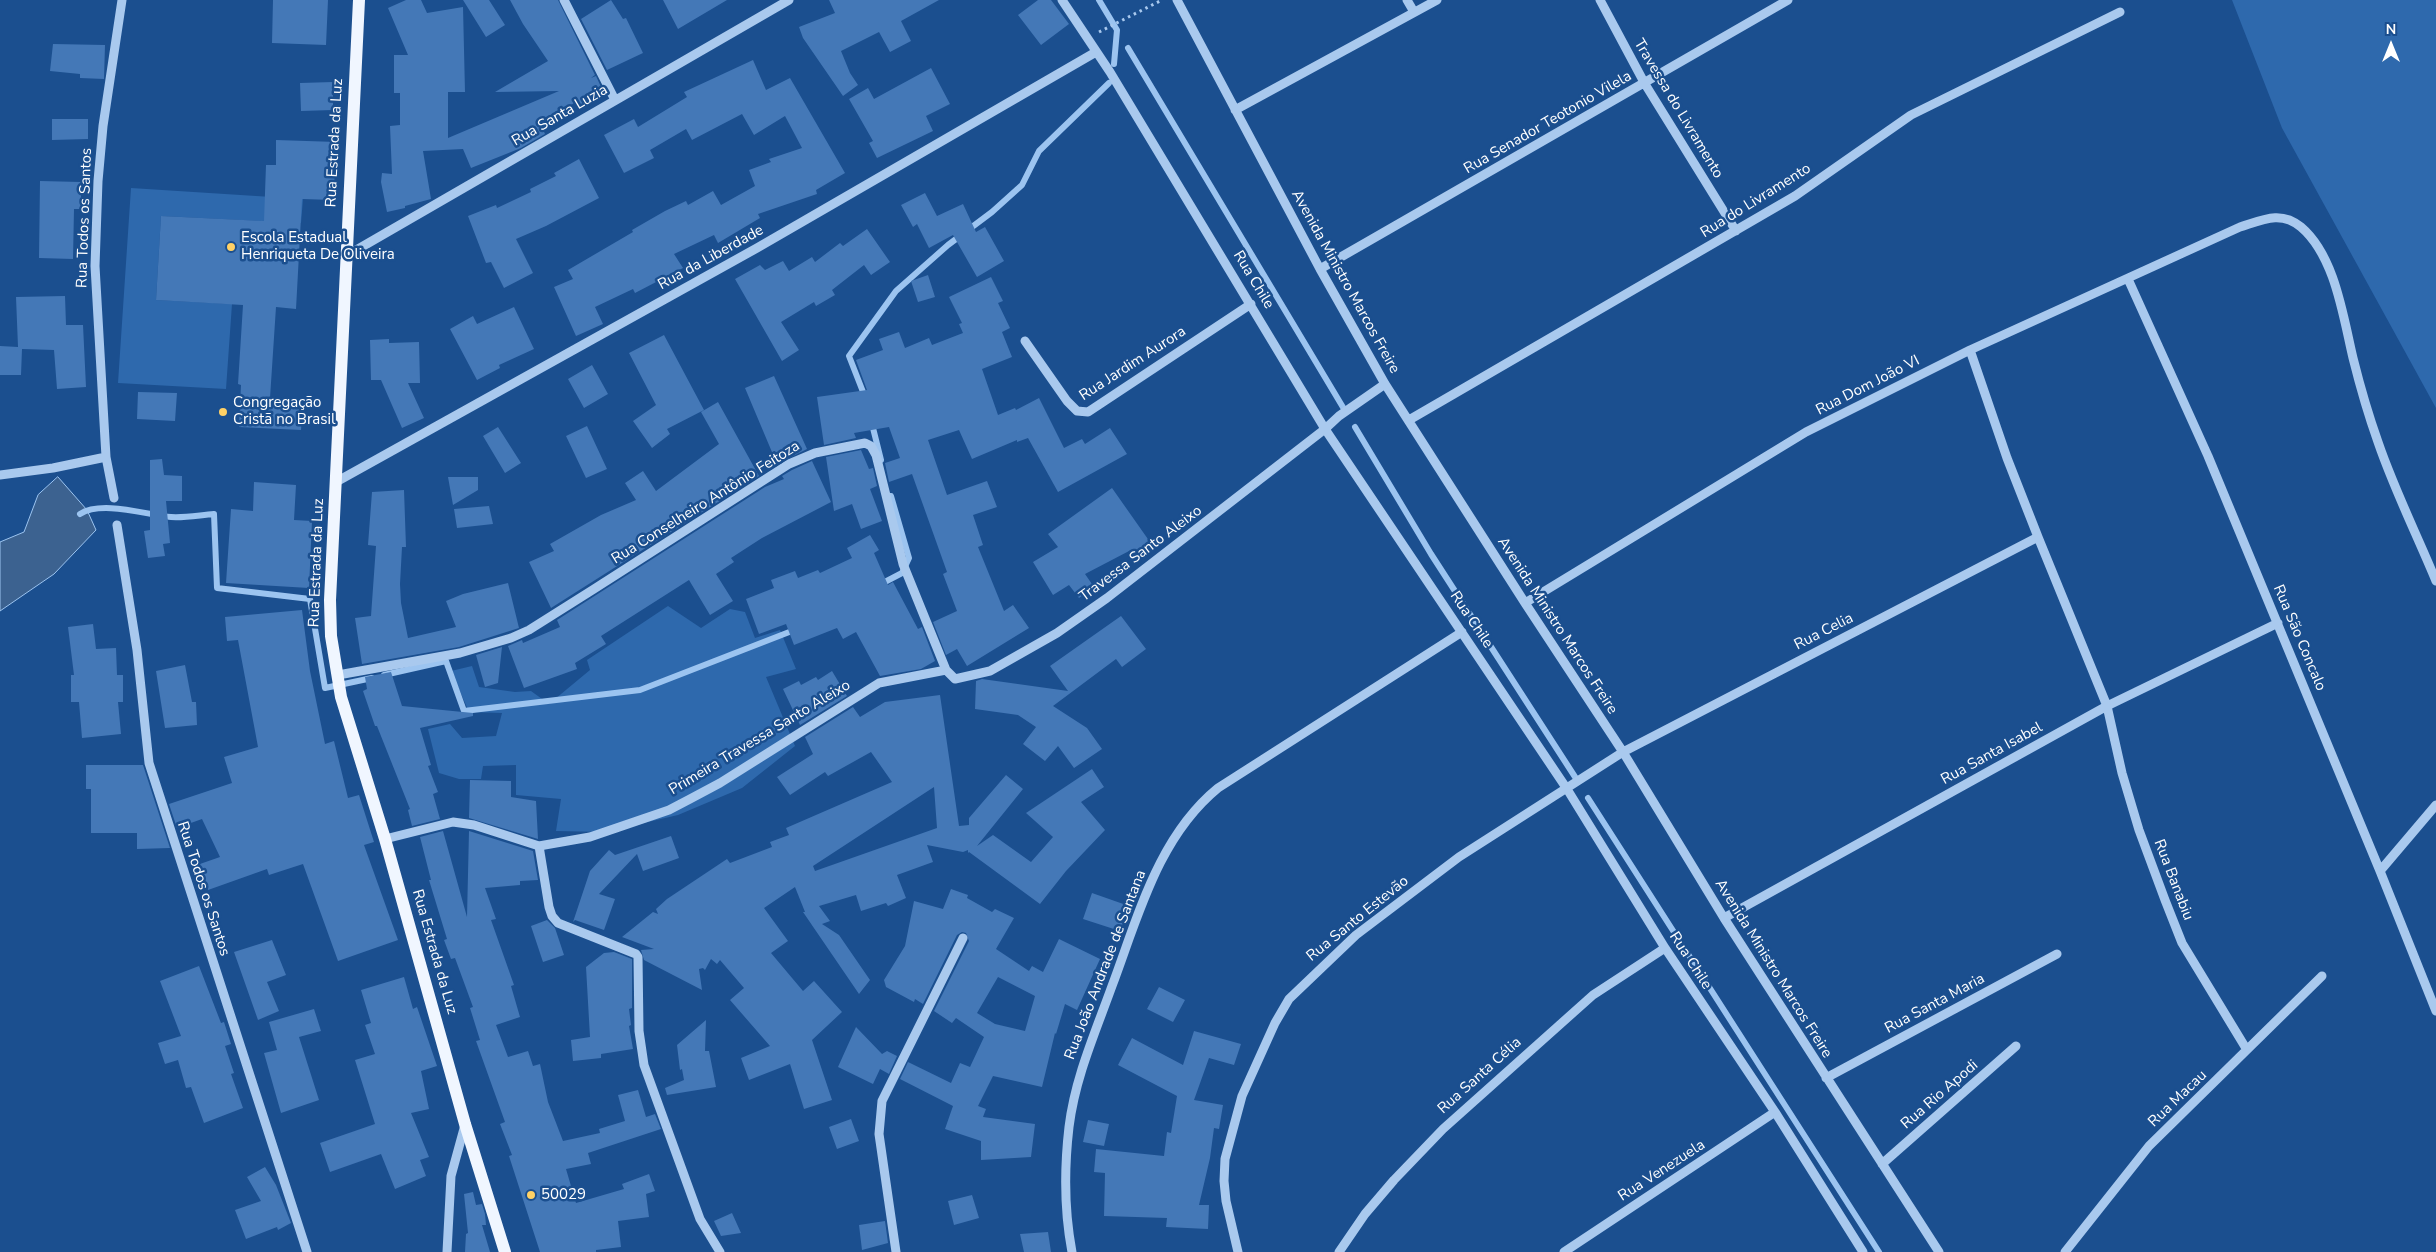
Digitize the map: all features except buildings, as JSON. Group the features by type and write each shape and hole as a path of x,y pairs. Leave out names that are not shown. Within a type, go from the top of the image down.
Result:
{"main road":[{"name":"Rua Estrada da Luz","path":"362,2 346,256 330,600 331,636 344,706 386,839 465,1124 505,1252"}],"street":[{"name":"Rua Todos os Santos","path":"114,498 106,457 95,266 97,191 102,126 122,0"},
{"path":"564,0 614,100"},
{"name":"Rua Santa Luzia","path":"346,256 789,0"},
{"name":"Rua Chile","path":"1062,0 1110,72 1325,430 1567,789 1665,948 1775,1112 1863,1252"},
{"name":"Avenida Ministro Marcos Freire","path":"1177,0 1320,269 1385,384 1524,603 1623,752 1724,918 1939,1252"},
{"path":"1407,0 1414,12"},
{"path":"1235,110 1437,0"},
{"name":"Travessa do Livramento","path":"1600,0 1644,84 1736,231"},
{"name":"Rua Senador Teotonio Vilela","path":"1320,269 1788,0"},
{"name":"Rua do Livramento","path":"1409,420 1795,196 1911,115 2120,12"},
{"name":"Rua da Liberdade","path":"336,482 757,248 1096,52"},
{"name":"Rua Dom João VI","path":"1524,603 1806,432 1970,350 2240,227 2273,217 2284,217 2300,226 2315,242 2334,283 2364,402 2379,444 2436,581"},
{"name":"Rua São Concalo","path":"2128,279 2208,456 2436,1011"},
{"name":"Rua Jardim Aurora","path":"1025,341 1067,401 1077,411 1088,412 1251,304"},
{"path":"1970,350 2026,509 2107,706"},
{"name":"Travessa Santo Aleixo","path":"946,670 955,679 990,671 1057,633 1107,598 1325,430 1339,416 1385,384"},
{"name":"Rua Conselheiro Antônio Feitoza","path":"338,675 460,653 511,638 529,630 789,464 815,452 865,443 871,446 876,455 903,564 946,670"},
{"path":"0,475 53,468 106,457"},
{"name":"Rua Todos os Santos","path":"117,525 137,650 149,763 307,1252"},
{"name":"Rua Celia","path":"1623,752 2038,537"},
{"name":"Rua Santa Isabel","path":"1724,918 2107,706 2278,624"},
{"name":"Rua João Andrade de Santana","path":"1072,1252 1064,1188 1069,1126 1080,1070 1152,879 1188,817 1218,788 1462,632"},
{"name":"Primeira Travessa Santo Aleixo","path":"386,839 458,822 539,846 590,837 669,810 720,783 879,683 946,670"},
{"name":"Rua Banabiu","path":"2107,706 2122,773 2139,830 2182,942 2247,1050"},
{"name":"Rua Santo Estevão","path":"1238,1252 1226,1201 1225,1158 1242,1096 1274,1023 1289,999 1356,935 1459,857 1623,752"},
{"path":"2380,871 2436,805"},
{"path":"539,846 549,907 552,916 558,923 636,954 638,957 639,1031 644,1066 700,1219 720,1252"},
{"path":"896,1252 879,1134 882,1101 963,938"},
{"name":"Rua Santa Célia","path":"1339,1252 1365,1214 1394,1180 1443,1129 1592,996 1665,948"},
{"name":"Rua Santa Maria","path":"1826,1078 2057,954"},
{"name":"Rua Macau","path":"2064,1252 2149,1146 2322,976"},
{"name":"Rua Rio Apodi","path":"1882,1164 2016,1046"},
{"name":"Rua Venezuela","path":"1564,1252 1775,1112"},
{"path":"447,1252 451,1176 465,1124"}],"path":[{"path":"1087,38 1162,0"}],"shaded area":[{"path":"2232,0 2436,0 2436,408 2282,128"},
{"path":"131,188 303,199 301,223 161,216 156,300 232,304 226,389 118,383"},
{"path":"58,477 87,510 96,530 54,574 0,611 0,542 24,532 38,495"},
{"path":"668,606 701,628 730,609 745,612 755,638 780,630 796,669 766,677 795,746 742,788 678,815 605,832 556,831 561,799 516,795 516,765 483,766 481,779 459,779 439,773 428,729 450,724 462,738 496,736 502,713 469,712 451,671 472,666 479,687 515,692 531,691 549,704 590,670 587,660"}],"waterway":[{"path":"1099,0 1117,30 1114,64"},
{"path":"1128,48 1344,409"},
{"path":"865,397 849,356 896,291 948,245 992,212 1022,185 1039,151 1109,83"},
{"path":"872,424 881,460"},
{"path":"1355,427 1431,554 1577,780"},
{"path":"881,584 902,573 909,558 891,496"},
{"path":"80,514 100,508 125,509 171,517 214,514 217,588 310,599 325,688 372,678"},
{"path":"384,675 446,661 464,711 640,690 797,629"},
{"path":"1588,798 1879,1252"}],"place":[{"name":"Escola Estadual Henriqueta De Oliveira","path":"231,247"},
{"name":"Congregação Cristã no Brasil","path":"223,412"},
{"name":"50029","path":"531,1195"}]}
